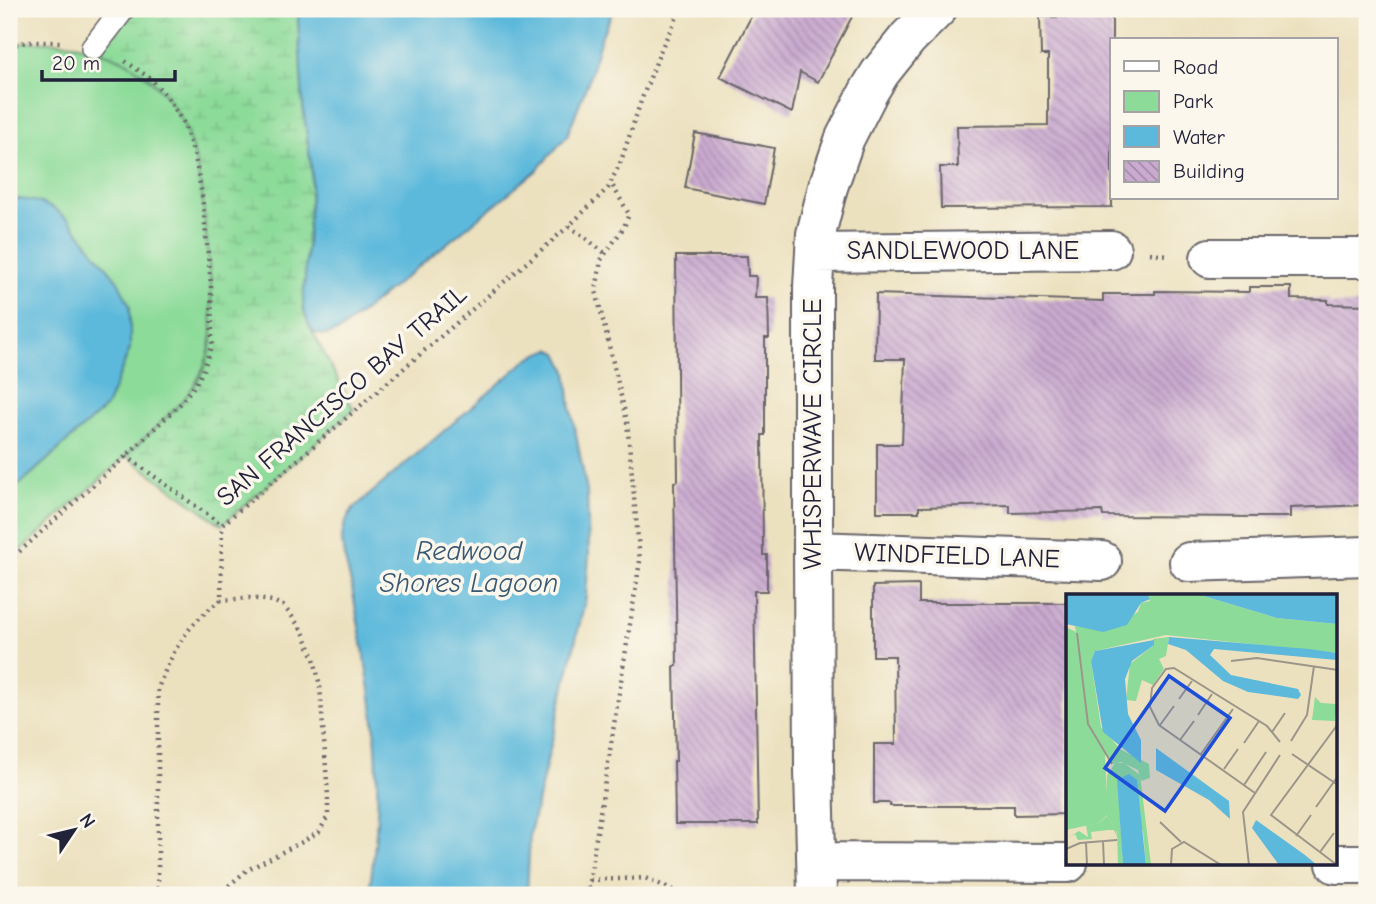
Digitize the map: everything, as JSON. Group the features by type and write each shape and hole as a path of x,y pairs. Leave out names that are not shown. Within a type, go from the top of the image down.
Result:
{"street":[{"name":"WHISPERWAVE CIRCLE","path":"817,878 813,551 813,287 816,234 828,187 845,138 869,92 880,73 908,38 937,9"},
{"name":"SANDLEWOOD LANE","path":"815,253 1111,250"},
{"path":"1210,258 1367,258"},
{"name":"WINDFIELD LANE","path":"813,551 1102,561"},
{"path":"1189,562 1367,556"},
{"path":"817,878 1066,863"},
{"path":"1338,864 1367,864"}],"lane":[{"path":"93,48 123,9"}],"path":[{"name":"SAN FRANCISCO BAY TRAIL","path":"126,456 222,525 569,226 608,188 621,161 662,47 681,9"},
{"path":"9,46 26,42 65,42 93,48 125,61 151,79 167,97 183,122 195,157 202,195 211,284 212,343 203,371 180,404 9,561"},
{"path":"587,895 640,561 627,421 596,291 601,260 624,227 629,214 611,183"},
{"path":"569,226 605,253"},
{"path":"1111,250 1210,258"},
{"path":"221,600 222,525"},
{"path":"158,895 158,688 168,661 192,624 221,600 249,598 273,601 283,606 291,615 303,632 314,658 320,686 328,816 319,832 247,870 218,895"},
{"path":"590,880 645,878 686,895"}],"green space":[{"path":"123,9 300,9 298,18 303,106 312,173 303,307 309,325 354,410 222,525 126,456 180,404 195,385 203,371 212,343 211,284 202,195 195,157 183,122 151,79 125,61 93,48"},
{"path":"26,42 68,43 113,56 149,78 164,93 187,131 195,154 204,204 213,315 207,360 195,384 181,403 9,561 9,494 106,407 130,349 21,199 9,199 9,46"}],"water":[{"path":"300,9 614,9 601,37 589,79 567,136 536,171 339,331 326,335 315,333 303,307 312,173 303,106 298,18"},
{"path":"9,199 38,202 53,208 69,220 118,281 130,306 130,349 106,407 9,494"},
{"name":"Redwood Shores Lagoon","path":"550,349 558,353 567,371 587,492 589,554 586,597 530,833 527,895 369,895 377,816 376,746 366,667 342,547 347,518 354,508 529,358"}],"building":[{"path":"755,9 856,9 818,82 800,72 792,113 720,77"},
{"path":"1040,17 1112,17 1112,207 941,208 940,167 958,167 957,126 1048,125 1048,55 1041,55"},
{"path":"695,133 774,148 764,204 685,188"},
{"path":"676,256 747,256 748,276 756,276 755,298 768,298 769,338 765,338 765,435 762,435 763,555 767,555 767,591 754,591 758,824 675,824 674,666 677,666 674,482 678,481"},
{"path":"1249,287 1291,287 1291,299 1367,305 1367,505 1290,508 1290,517 1103,516 1102,511 1010,513 1010,505 919,507 919,512 877,512 877,444 902,444 905,359 875,359 876,294 1103,301 1103,294 1155,294 1155,291 1249,292"},
{"path":"919,585 919,603 1066,603 1066,814 1014,815 1014,806 890,806 890,803 874,803 874,744 896,744 895,656 873,656 873,586"}]}
